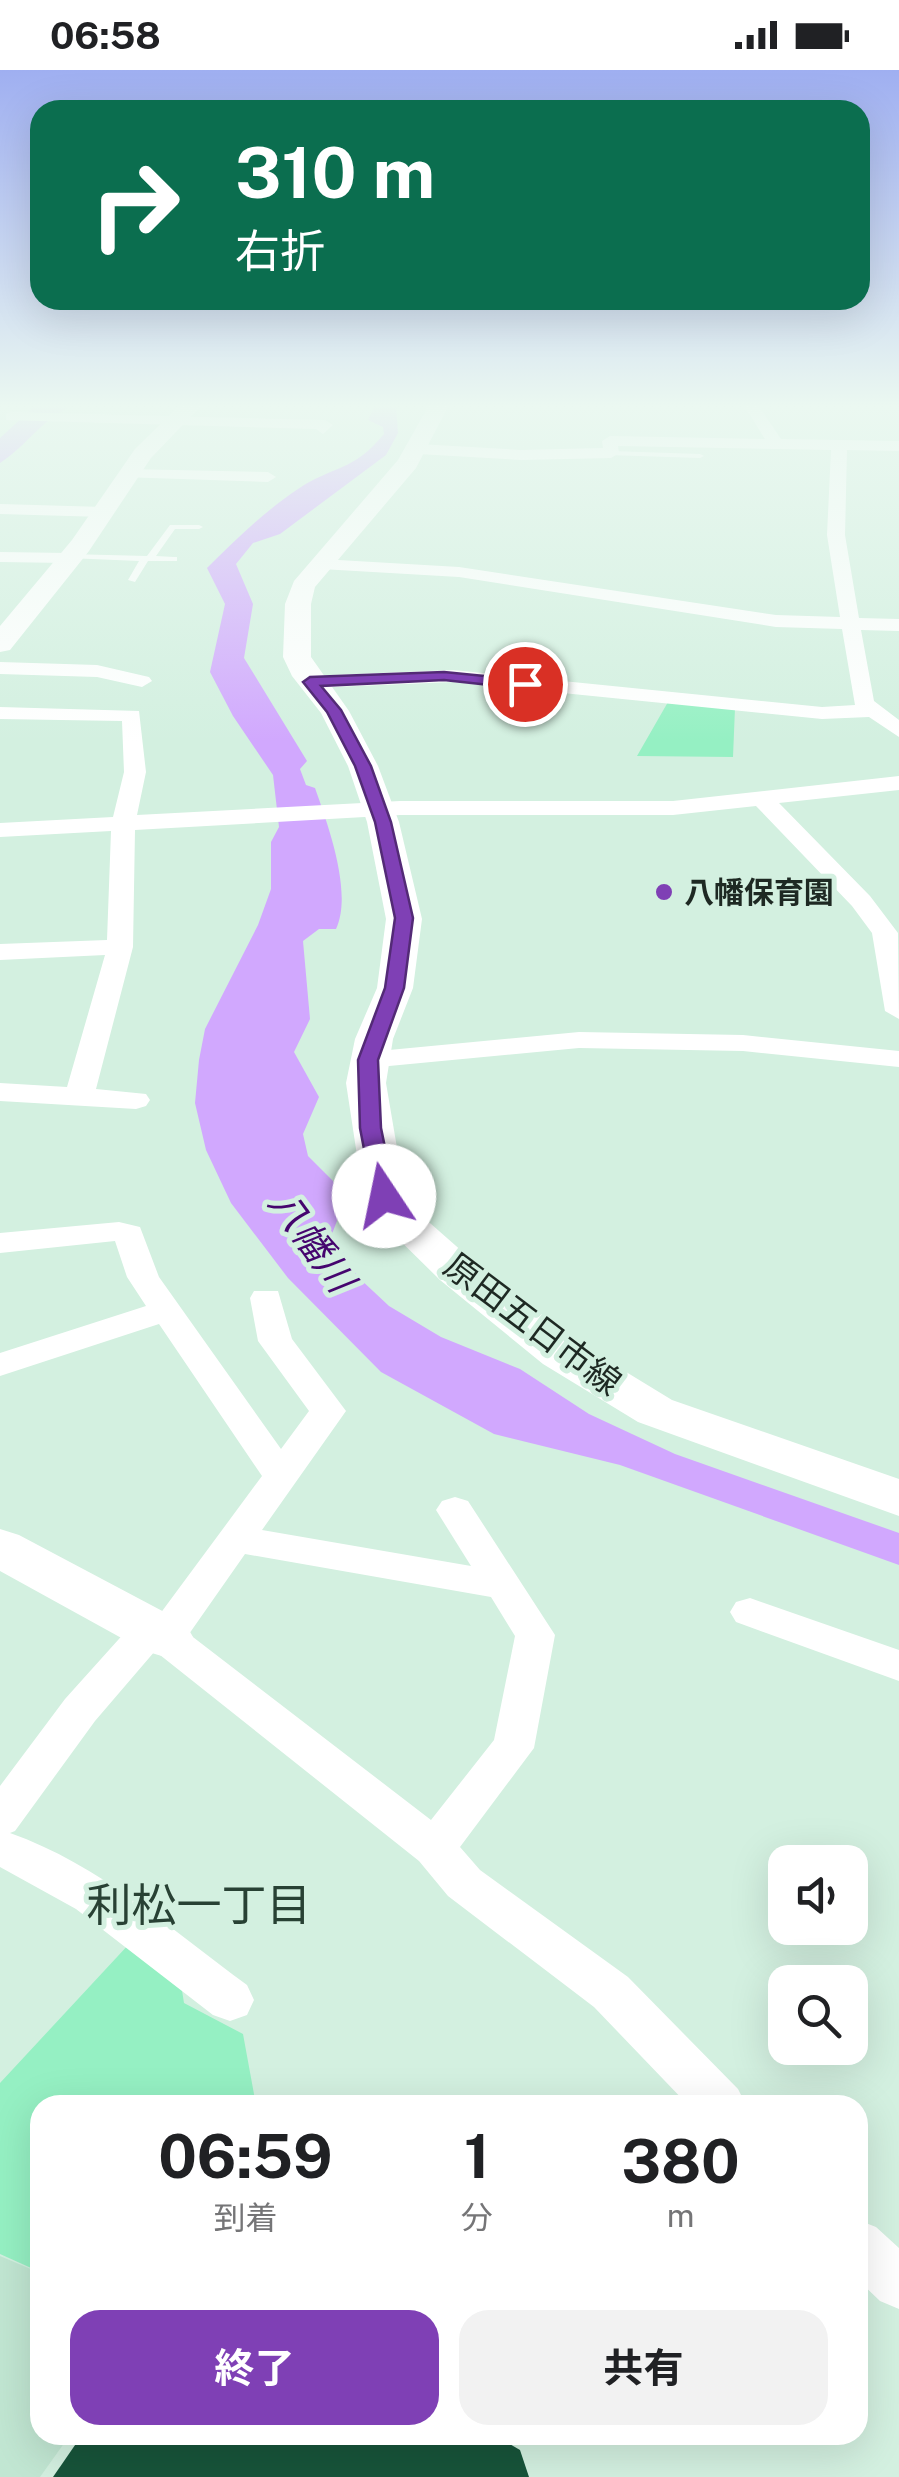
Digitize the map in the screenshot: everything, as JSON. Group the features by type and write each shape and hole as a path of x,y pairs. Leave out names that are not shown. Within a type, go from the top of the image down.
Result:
{"main road":[{"path":"0,644 100,517"},
{"name":"原田五日市線","path":"360,517 303,586 298,604 298,658 310,682 334,710 363,766 404,918 394,988 368,1060 371,1128 384,1196 398,1218 493,1301 560,1353 655,1411 899,1498"},
{"path":"0,1548 158,1633"}],"street":[{"path":"837,517 849,624 864,704 899,731"},
{"path":"0,556 68,557"},
{"path":"321,564 459,572 756,619 899,624"},
{"path":"0,668 97,671 142,681"},
{"path":"310,682 444,676 822,713 872,712"},
{"path":"0,714 132,715 135,772 123,824 120,947 80,1094"},
{"path":"0,830 372,810 673,808 899,783"},
{"path":"762,799 861,900 884,934 899,1011"},
{"path":"0,952 120,947"},
{"path":"368,1060 579,1040 743,1042 899,1059"},
{"path":"0,1092 136,1100"},
{"path":"0,1242 126,1232 143,1277 282,1476"},
{"path":"4,1808 80,1710 158,1633 238,1540 328,1410 275,1341 266,1298"},
{"path":"0,1365 165,1311"},
{"path":"435,1848 497,1762 513,1748 535,1635 455,1510"},
{"path":"238,1540 505,1586"},
{"path":"750,1612 899,1666"},
{"path":"158,1633 435,1848 464,1883 611,1992 711,2095"},
{"path":"0,1848 35,1860 85,1887 230,2000"},
{"path":"868,2254 899,2283"}],"lane":[{"path":"132,580 174,527 199,527"},
{"path":"68,557 174,559"}],"shaded area":[{"path":"0,2256 30,2269 30,2445 63,2445 40,2477 0,2477"}],"green space":[{"path":"668,702 735,708 733,757 637,756"},
{"path":"130,1943 181,1984 184,2003 243,2034 254,2095 30,2095 30,2268 0,2254 0,2083"}],"water":[{"name":"八幡川","path":"262,517 302,517 280,534 253,543 236,564 253,604 244,658 307,761 300,769 306,785 315,788 340,878 341,914 336,929 319,929 303,941 310,1019 294,1052 319,1097 303,1134 308,1156 333,1181 343,1205 332,1234 358,1277 389,1306 441,1337 520,1369 589,1414 675,1454 899,1533 899,1565 620,1465 494,1434 381,1372 288,1278 231,1203 206,1150 195,1103 199,1060 205,1029 258,925 271,889 271,842 279,827 273,775 233,716 210,672 225,604 207,568"}],"building":[{"path":"75,2445 511,2445 520,2450 529,2477 53,2477"}],"place":[{"name":"八幡保育園","path":"664,892"}],"district":[{"name":"利松一丁目","path":"199,1904"}],"route":[{"path":"384,1196 366,1083 374,1039 394,988 404,918 383,822 363,766 334,710 310,682 444,676 525,684"}]}
